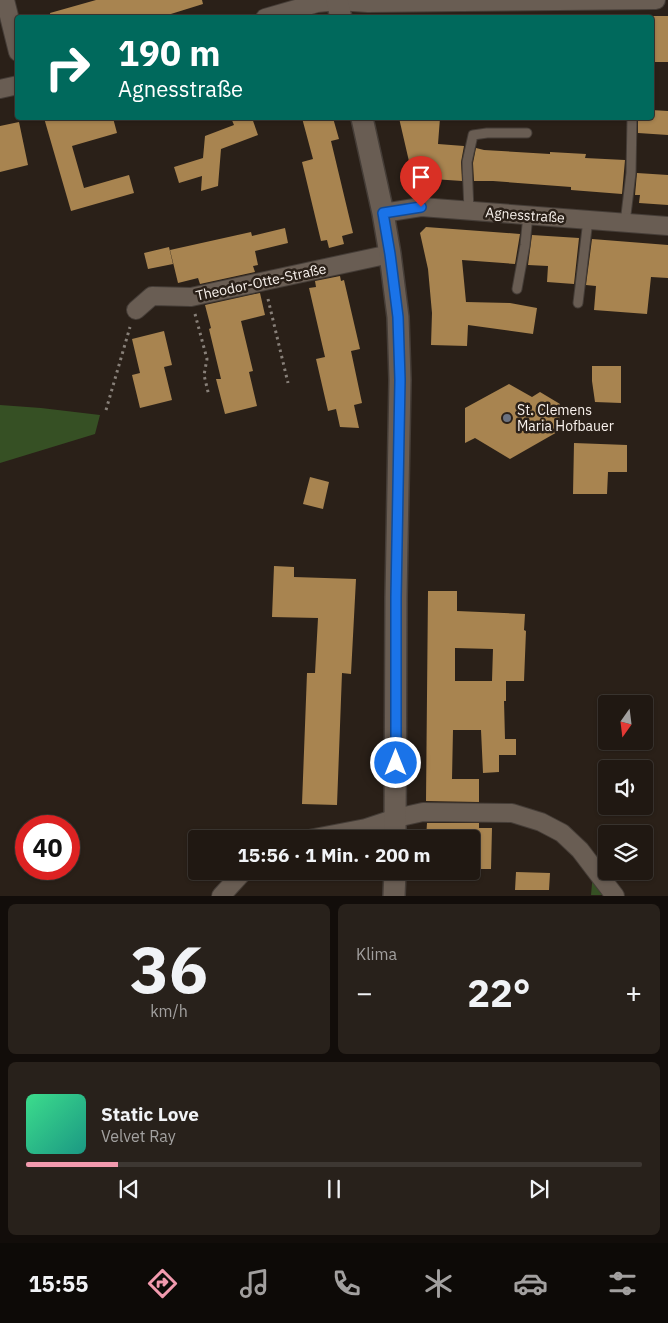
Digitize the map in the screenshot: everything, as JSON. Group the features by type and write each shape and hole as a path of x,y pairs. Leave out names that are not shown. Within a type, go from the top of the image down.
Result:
{"street":[{"path":"4,0 15,41"},
{"path":"275,15 317,3 339,6 368,2 656,0"},
{"path":"0,89 15,86"},
{"path":"362,120 383,213 398,317 400,380 396,597 396,829"},
{"name":"Agnesstraße","path":"383,213 421,207 668,226"},
{"name":"Theodor-Otte-Straße","path":"136,310 152,296 191,298 390,254"},
{"path":"356,830 366,828 396,829 423,812 512,813 541,822 562,833 580,850 615,896"},
{"path":"221,896 236,880"},
{"path":"394,896 395,880"}],"lane":[{"path":"625,223 631,173 632,120"},
{"path":"469,211 468,162 473,135 486,133 527,133"},
{"path":"517,289 528,216"},
{"path":"578,303 588,220"}],"path":[{"path":"264,282 288,383"},
{"path":"191,298 207,358 204,375 208,396"},
{"path":"106,410 136,310"}],"green space":[{"path":"0,405 100,415 95,434 0,463"},
{"path":"593,872 609,895 591,895"}],"building":[{"path":"96,0 202,0 203,4 168,15 50,15 50,13"},
{"path":"654,16 668,16 668,62 654,62"},
{"path":"654,110 668,111 668,135 638,133 638,120 654,120"},
{"path":"45,120 114,120 117,133 72,146 84,188 129,175 134,193 71,211"},
{"path":"232,120 253,120 258,135 221,149 218,186 201,191 202,176 179,183 174,167 203,158 205,136 234,125"},
{"path":"303,120 334,120 339,139 331,141 353,233 342,236 344,244 329,248 327,240 321,241 302,162 313,159"},
{"path":"399,120 440,120 438,144 464,146 461,162 462,181 433,179 414,183"},
{"path":"19,122 28,165 0,172 0,126"},
{"path":"476,148 550,154 550,152 586,154 585,158 625,160 622,194 571,190 571,187 474,181 473,163"},
{"path":"637,173 668,175 668,205 639,203 640,195 635,195"},
{"path":"426,227 520,234 515,264 462,260 466,302 510,303 537,308 533,334 468,325 467,346 431,345 432,313 428,269 420,233"},
{"path":"285,228 288,243 255,251 258,265 253,266 255,272 200,284 198,278 178,283 170,250 251,232 252,236"},
{"path":"532,235 579,238 574,284 547,282 548,266 528,265"},
{"path":"592,239 668,245 668,278 651,277 647,314 594,310 596,286 586,285"},
{"path":"169,247 173,264 148,269 144,253"},
{"path":"340,276 341,281 344,280 360,349 351,351 362,403 354,405 359,428 340,427 336,409 328,411 316,359 325,357 309,288 316,287 315,281"},
{"path":"260,293 265,315 241,321 253,371 249,372 257,406 225,414 216,379 221,379 205,305"},
{"path":"164,331 172,365 164,367 172,400 140,408 132,375 140,373 132,339"},
{"path":"592,366 621,366 621,403 595,402"},
{"path":"509,384 532,397 540,392 560,404 559,431 510,459 475,438 465,443 465,408"},
{"path":"574,443 627,445 627,472 608,472 607,494 573,494"},
{"path":"310,477 329,482 323,509 303,504"},
{"path":"274,566 294,567 294,577 356,579 351,674 342,673 337,805 302,804 307,673 315,673 318,618 272,617"},
{"path":"428,591 457,591 457,611 525,614 524,681 506,681 506,701 504,701 505,739 516,739 516,755 499,755 499,772 483,773 481,730 453,730 452,779 479,779 479,802 426,801","holes":["455,648 493,649 492,681 455,681"]},
{"path":"427,823 479,823 479,828 492,828 491,869 480,869 480,830 427,830"},
{"path":"516,872 550,873 549,890 515,890"}],"place":[{"name":"St. Clemens Maria Hofbauer","path":"507,418"}],"route":[{"path":"396,763 396,597 400,380 398,317 383,213 421,207"}]}
